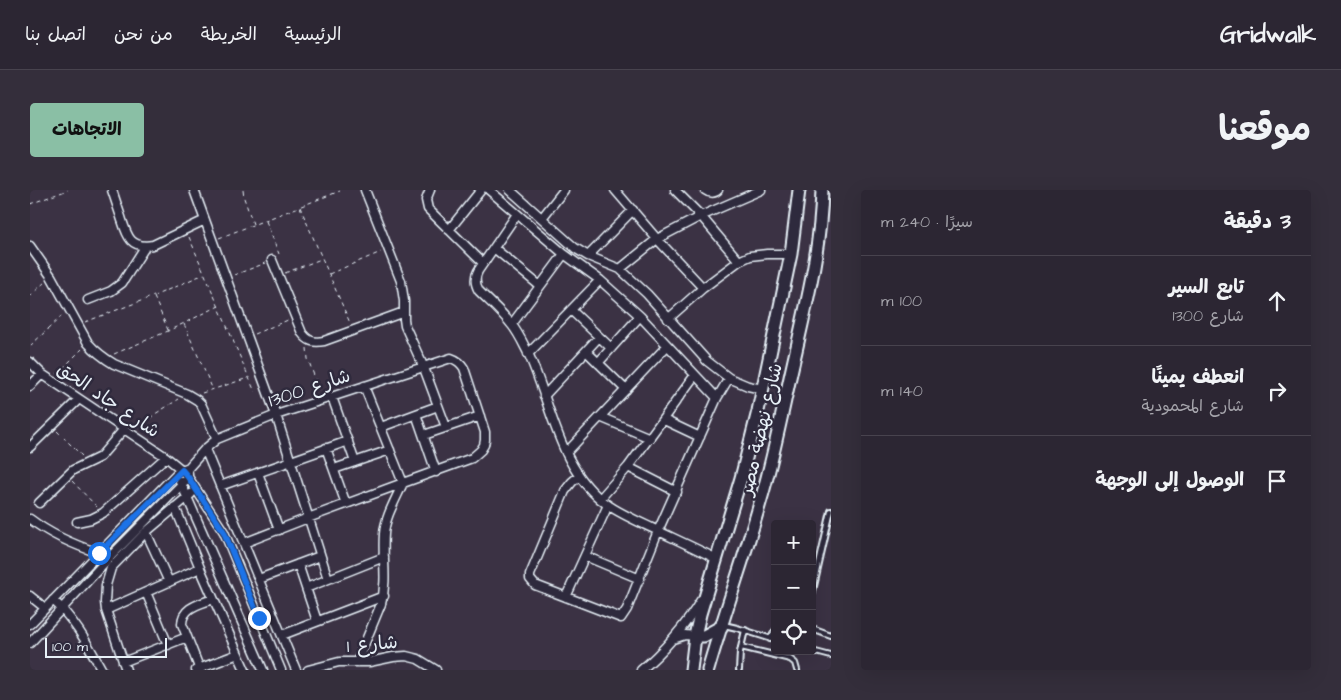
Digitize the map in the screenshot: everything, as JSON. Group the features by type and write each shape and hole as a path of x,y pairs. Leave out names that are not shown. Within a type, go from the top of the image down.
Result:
{"street":[{"path":"112,190 126,232 130,240 136,244 153,245 204,220"},
{"path":"194,190 276,415 328,580"},
{"path":"365,190 401,281 405,326 424,368 446,427"},
{"path":"430,190 426,200 428,209 483,264"},
{"path":"450,230 481,190"},
{"path":"489,190 564,254 600,280 640,316 717,398"},
{"path":"510,190 576,248 588,256 620,270 646,294 707,360 729,378 748,386 762,389"},
{"path":"542,218 564,190"},
{"path":"615,190 703,288"},
{"path":"675,190 701,216 739,261"},
{"path":"705,190 710,193 718,190"},
{"path":"620,270 657,239 701,216 761,190"},
{"name":"شارع نهضة مصر","path":"691,670 695,636 706,590 741,478 762,389 791,254 799,190"},
{"name":"شارع نهضة مصر","path":"708,670 761,502 774,449 816,252 820,227 822,190"},
{"path":"588,256 632,210"},
{"path":"517,214 476,275 476,285 479,291 512,324 528,354 554,426 579,476 608,505 658,531 717,558"},
{"path":"30,246 51,276 88,343 96,352 104,359 189,395 201,404 217,439"},
{"path":"88,300 112,291 122,283 145,246"},
{"path":"494,248 540,286"},
{"path":"512,324 564,254"},
{"path":"668,319 703,288 739,261 750,256 791,254"},
{"path":"272,260 302,333 307,340 315,343 324,342 404,312"},
{"path":"528,354 600,280"},
{"path":"571,310 611,348"},
{"path":"598,363 640,316"},
{"path":"544,396 599,337"},
{"path":"566,453 667,346"},
{"path":"586,351 626,390"},
{"name":"شارع 1300","path":"30,624 182,470 217,439 276,415 451,358 459,362 464,368 480,416"},
{"name":"شارع جاد الحق","path":"30,362 42,374 168,459"},
{"path":"30,386 42,374"},
{"path":"600,499 628,467 695,375"},
{"path":"579,476 565,491 530,579 535,585 621,618 627,609 658,531 717,398 729,378"},
{"path":"357,662 382,604 386,574 384,534 386,524 403,483 364,386"},
{"path":"332,396 355,462"},
{"path":"30,447 79,399"},
{"path":"380,427 438,406"},
{"path":"416,414 436,472"},
{"path":"244,543 472,458 481,450 485,440 485,432 480,416 424,434"},
{"path":"600,417 650,438"},
{"path":"664,420 700,437"},
{"path":"39,503 67,475 81,465 100,457 124,429"},
{"path":"220,486 348,441"},
{"path":"326,448 346,504"},
{"path":"205,449 296,670"},
{"path":"334,469 390,450"},
{"path":"77,522 91,519 103,513 168,459 188,477 224,532 281,670"},
{"path":"628,467 676,492"},
{"path":"182,470 182,484 264,670"},
{"path":"258,473 279,530"},
{"path":"30,642 188,477"},
{"path":"126,670 106,610 106,585 111,568 146,532 196,490"},
{"path":"566,597 608,505"},
{"path":"176,507 200,568 245,670"},
{"path":"30,519 69,542 99,553"},
{"path":"146,532 169,582"},
{"path":"259,579 320,556"},
{"path":"306,588 384,556"},
{"path":"584,556 640,579"},
{"path":"298,564 317,621"},
{"path":"106,610 200,568"},
{"path":"640,670 649,664 690,617 706,590"},
{"path":"146,592 168,645"},
{"path":"30,596 45,608"},
{"path":"282,635 384,596"},
{"path":"214,599 190,608 184,615 182,624 199,670 238,654"},
{"path":"53,600 62,608 85,640 102,670"},
{"path":"669,642 680,636 704,636 722,626"},
{"path":"123,662 187,637"},
{"name":"شارع 1","path":"308,670 339,662 369,662 393,656 418,658 436,670"}],"lane":[{"path":"816,577 831,511"},
{"path":"722,626 727,625 771,639"},
{"path":"739,670 745,630"},
{"path":"816,630 831,636"},
{"path":"741,647 790,659 795,663 796,670"},
{"path":"816,652 831,656"}],"path":[{"path":"30,204 68,190"},
{"path":"242,190 254,224"},
{"path":"212,240 340,191"},
{"path":"300,207 353,330"},
{"path":"226,278 278,257 278,251 265,220"},
{"path":"186,229 255,392"},
{"path":"329,274 388,249"},
{"path":"278,275 322,259"},
{"path":"78,325 205,274"},
{"path":"30,296 51,276"},
{"path":"154,296 168,331"},
{"path":"104,359 168,331 218,306"},
{"path":"30,346 69,309"},
{"path":"247,336 295,317"},
{"path":"184,323 213,390"},
{"path":"307,340 308,359 322,400"},
{"path":"51,380 88,343"},
{"path":"133,435 146,420 189,395 213,390 249,377"},
{"path":"51,426 88,462"},
{"path":"67,475 103,513"}],"route":[{"path":"99,553 182,470 224,532 259,618"}]}
